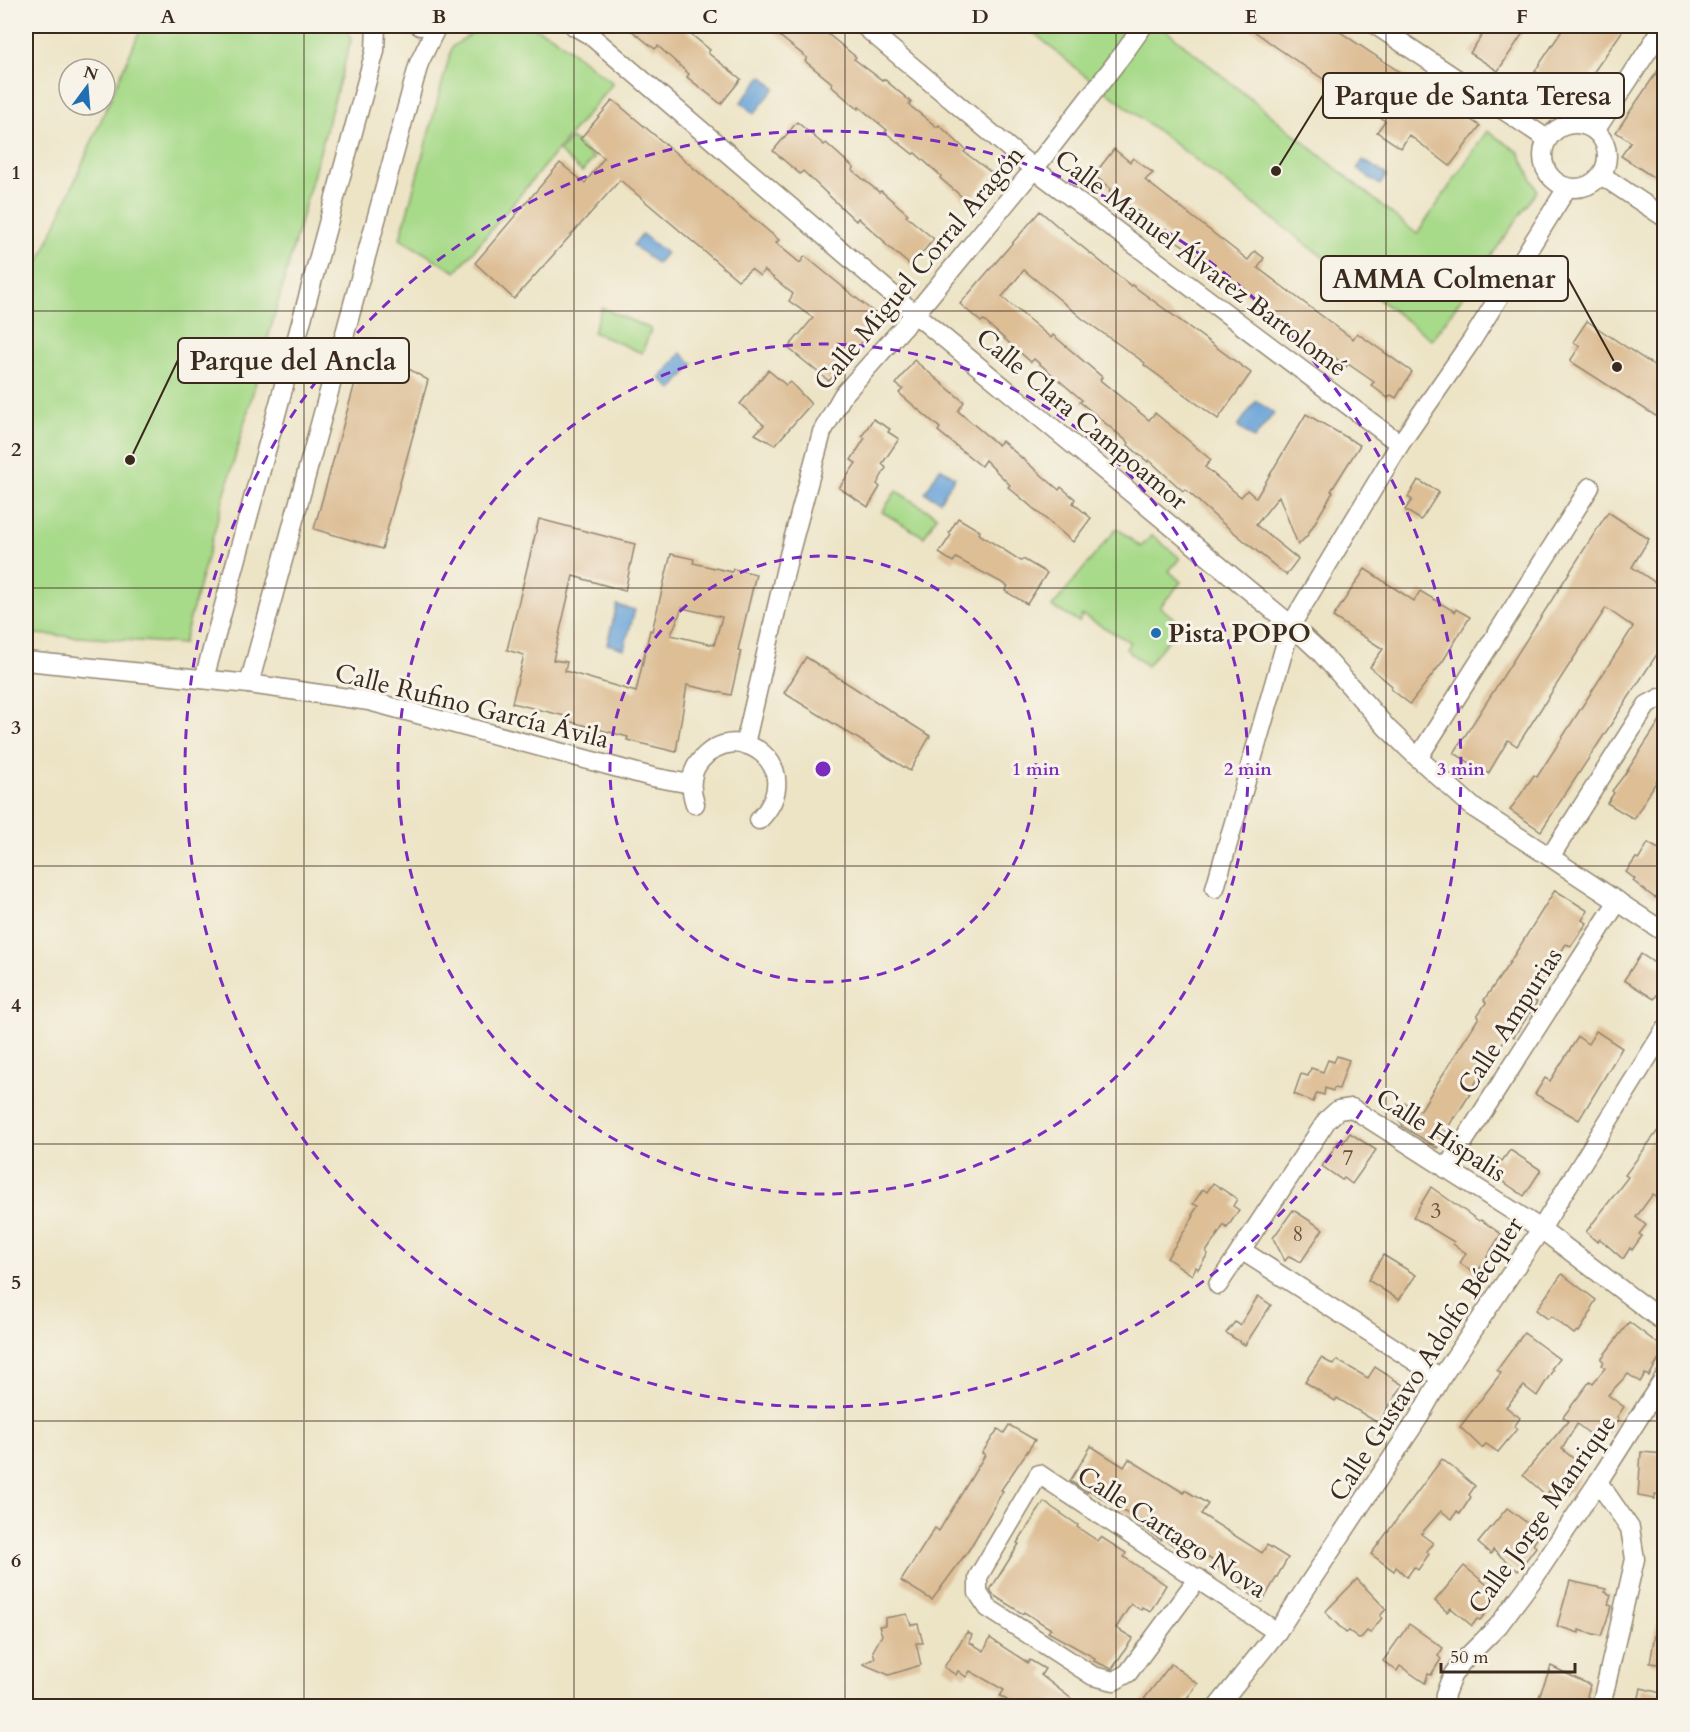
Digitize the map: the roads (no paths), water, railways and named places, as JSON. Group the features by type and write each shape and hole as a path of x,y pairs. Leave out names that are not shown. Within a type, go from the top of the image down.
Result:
{"street":[{"path":"204,680 375,51 376,26"},
{"path":"249,684 419,63 437,26"},
{"name":"Calle Clara Campoamor","path":"574,26 590,35 915,314 1292,625 1320,652 1387,728 1474,808 1665,932"},
{"name":"Calle Manuel Álvarez Bartolomé","path":"864,26 1034,169 1400,444"},
{"name":"Calle Miguel Corral Aragón","path":"745,744 789,555 822,432 843,395 915,314 1034,169 1143,26"},
{"path":"1377,26 1547,139"},
{"path":"1595,131 1665,26"},
{"path":"1575,124 1595,131 1606,147 1606,167 1601,175 1586,187 1567,188 1557,184 1545,168 1542,158 1547,139 1564,126 1575,124"},
{"path":"1601,175 1665,217"},
{"path":"1215,888 1292,625 1400,444 1472,340 1567,188"},
{"path":"1418,758 1590,488"},
{"name":"Calle Rufino García Ávila","path":"26,662 249,684 369,702 652,777 691,784"},
{"path":"1550,856 1647,705 1660,698 1665,699"},
{"path":"695,804 691,784 696,766 708,751 726,743 745,744 759,751 771,763 776,778 776,794 770,809 759,820"},
{"name":"Calle Ampurias","path":"1446,1168 1618,901"},
{"name":"Calle Gustavo Adolfo Bécquer","path":"1218,1707 1277,1632 1419,1417 1440,1378 1541,1229 1665,1031"},
{"name":"Calle Hispalis","path":"1218,1284 1327,1120 1338,1110 1352,1108 1541,1229 1665,1322"},
{"path":"1241,1250 1440,1378"},
{"name":"Calle Jorge Manrique","path":"1444,1707 1445,1695 1452,1676 1461,1663 1498,1626 1534,1578 1665,1378"},
{"name":"Calle Cartago Nova","path":"1198,1578 1128,1673 1114,1681 1094,1676 988,1608 978,1593 978,1576 1039,1474 1198,1578 1277,1632"},
{"path":"1598,1482 1630,1528 1635,1559 1601,1707"}],"water":[{"path":"762,76 775,88 754,114 741,102"},
{"path":"1363,160 1387,175 1380,185 1357,169"},
{"path":"642,234 666,253 657,264 633,245"},
{"path":"681,353 693,364 672,390 660,378"},
{"path":"1256,401 1274,413 1254,439 1238,426"},
{"path":"940,468 955,477 940,501 925,493"},
{"path":"617,605 635,610 624,649 607,644"}],"place":[{"name":"Parque de Santa Teresa","path":"1276,171"},
{"name":"AMMA Colmenar","path":"1617,367"},
{"name":"Parque del Ancla","path":"130,460"},
{"name":"Pista POPO","path":"1156,633"}]}
